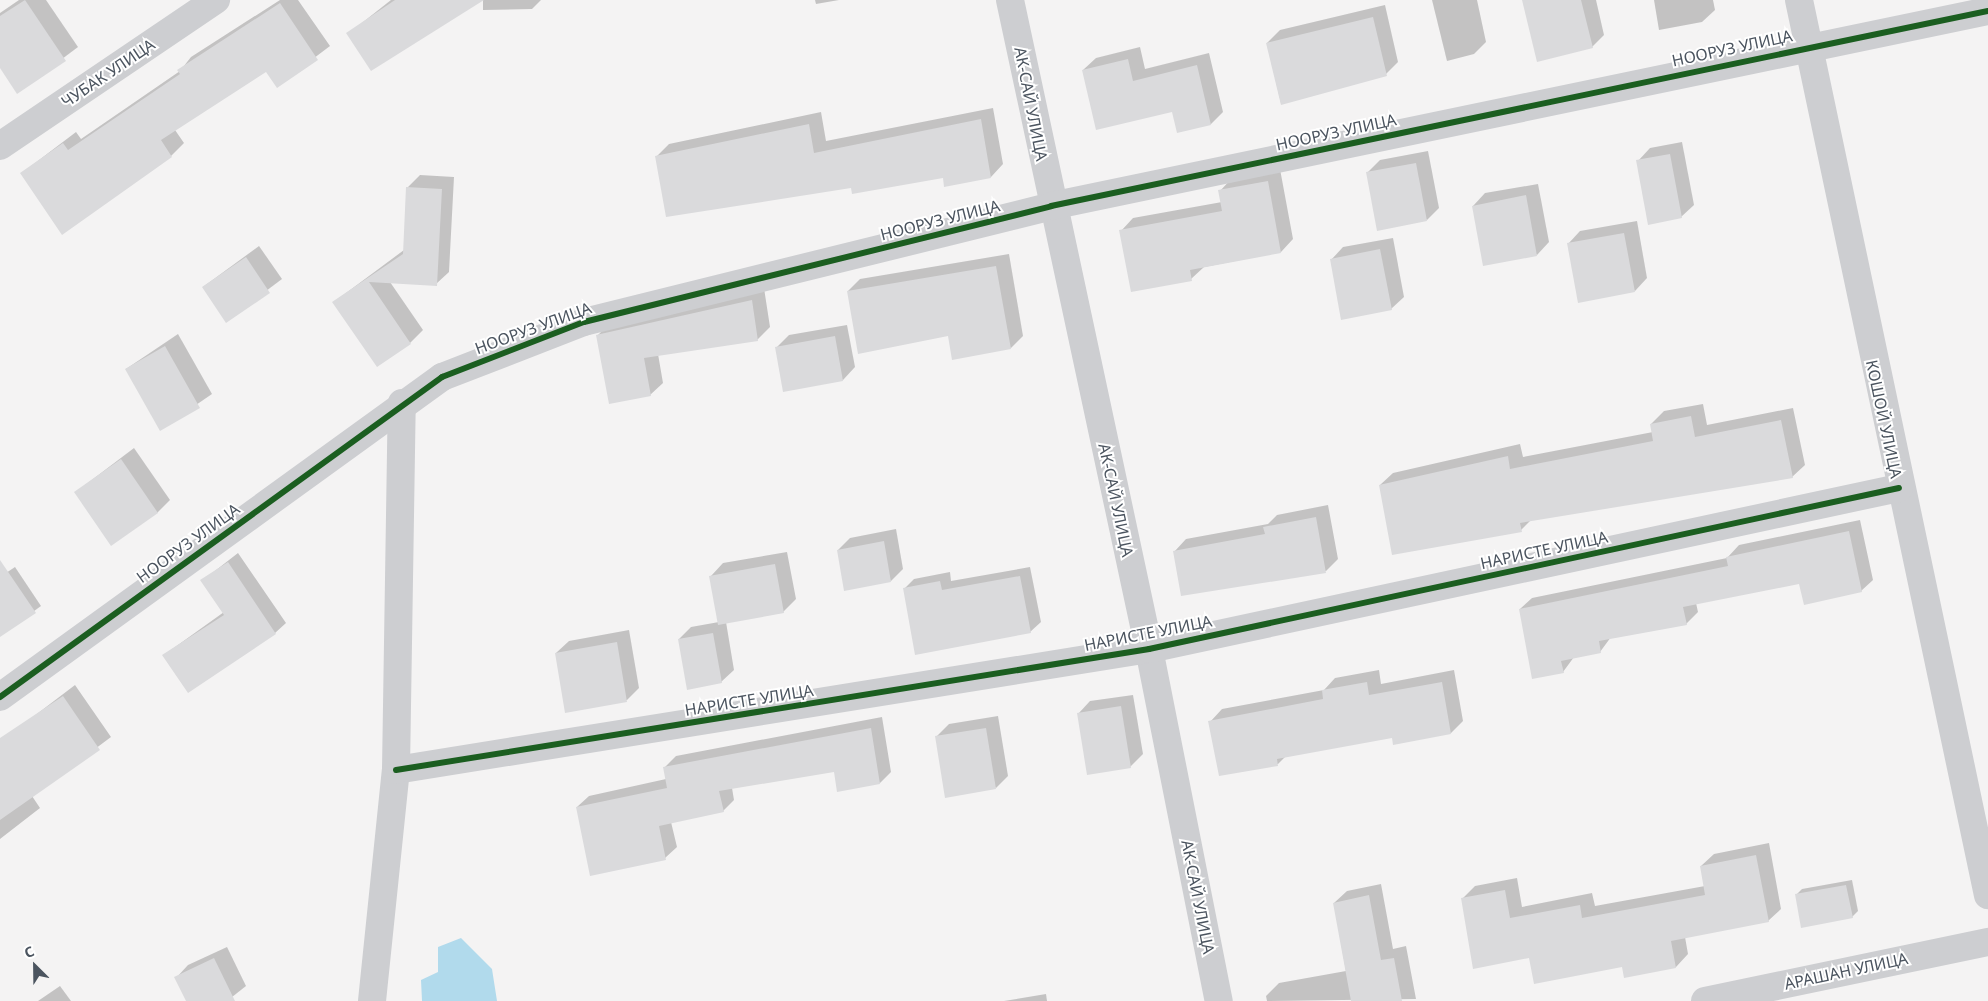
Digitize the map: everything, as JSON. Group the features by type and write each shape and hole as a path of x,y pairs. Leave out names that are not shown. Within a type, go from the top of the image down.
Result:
{"street":[{"name":"ЧУБАК УЛИЦА","path":"0,146 216,0"},
{"name":"АК-САЙ УЛИЦА","path":"1010,0 1051,206 1149,649 1219,1001"},
{"name":"КОШОЙ УЛИЦА","path":"1799,0 1899,488 1988,895"},
{"name":"НООРУЗ УЛИЦА","path":"0,697 402,403 442,377 584,322 1051,206 1808,46 1988,11"},
{"path":"372,1001 396,770 402,403"},
{"name":"НАРИСТЕ УЛИЦА","path":"396,770 1149,649 1899,488"},
{"name":"АРАШАН УЛИЦА","path":"1705,1001 1988,942"}],"water":[{"path":"461,938 492,969 497,1001 422,1001 421,980 438,972 438,947"}],"building":[{"path":"25,0 66,61 17,94 0,68 0,16"},
{"path":"395,0 484,0 371,71 346,33"},
{"path":"1522,0 1581,0 1593,48 1537,62"},
{"path":"280,3 318,60 277,88 266,72 161,140 172,157 62,235 20,173 63,143 68,150 180,74 177,70"},
{"path":"1373,17 1387,76 1281,105 1266,43"},
{"path":"1128,59 1133,81 1197,65 1211,125 1177,133 1172,112 1096,130 1082,70"},
{"path":"981,119 991,178 944,187 943,178 852,194 851,188 666,217 655,156 809,124 814,153"},
{"path":"1670,154 1682,218 1648,225 1636,160"},
{"path":"1416,163 1427,221 1377,231 1366,172"},
{"path":"1268,181 1281,253 1190,270 1192,281 1131,292 1119,230 1222,211 1218,190"},
{"path":"406,187 442,189 437,286 369,282 411,344 377,367 332,302 403,254"},
{"path":"1526,195 1537,256 1483,266 1472,206"},
{"path":"1624,233 1635,292 1578,303 1567,243"},
{"path":"1380,249 1392,310 1341,320 1330,259"},
{"path":"246,257 270,293 226,323 202,287"},
{"path":"996,266 1011,349 952,360 948,336 858,354 847,291"},
{"path":"752,300 758,341 644,358 651,396 609,404 596,335"},
{"path":"835,336 843,381 783,392 775,347"},
{"path":"165,346 200,408 160,431 125,369"},
{"path":"1691,416 1695,437 1781,420 1793,478 1520,523 1522,532 1392,555 1379,485 1508,456 1510,469 1653,441 1650,424"},
{"path":"121,459 158,513 111,546 74,492"},
{"path":"1316,517 1326,573 1181,596 1173,551 1265,534 1263,527"},
{"path":"1849,531 1862,592 1804,605 1799,584 1683,607 1687,625 1599,641 1601,653 1561,661 1564,673 1532,679 1519,609 1728,566 1726,557"},
{"path":"884,541 891,582 844,591 837,550"},
{"path":"0,560 36,613 0,637"},
{"path":"228,562 276,634 188,693 162,655 224,615 200,580"},
{"path":"775,564 784,613 718,625 709,576"},
{"path":"1020,576 1031,633 915,655 903,588 940,581 942,590"},
{"path":"713,633 722,683 687,690 678,639"},
{"path":"617,642 627,702 565,713 555,653"},
{"path":"1367,682 1369,695 1442,682 1451,734 1393,745 1392,738 1277,759 1278,766 1219,776 1208,721 1323,699 1322,690"},
{"path":"63,696 100,750 0,820 0,738"},
{"path":"1121,706 1131,768 1087,775 1077,713"},
{"path":"871,728 880,784 837,792 834,772 719,791 724,812 659,826 666,860 590,876 576,807 667,788 663,767"},
{"path":"986,728 996,789 945,798 935,736"},
{"path":"1756,855 1769,922 1671,941 1676,968 1624,978 1622,967 1534,984 1529,958 1473,969 1461,898 1505,890 1510,918 1580,905 1582,918 1705,895 1700,866"},
{"path":"1846,885 1853,918 1801,928 1795,894"},
{"path":"1369,895 1381,960 1394,958 1402,1001 1351,1001 1333,903"},
{"path":"214,958 235,1001 186,1001 174,977"}],"cycle path":[{"path":"0,697 442,377 584,322 1051,206 1988,11"},
{"path":"396,770 1149,649 1899,488"}]}
